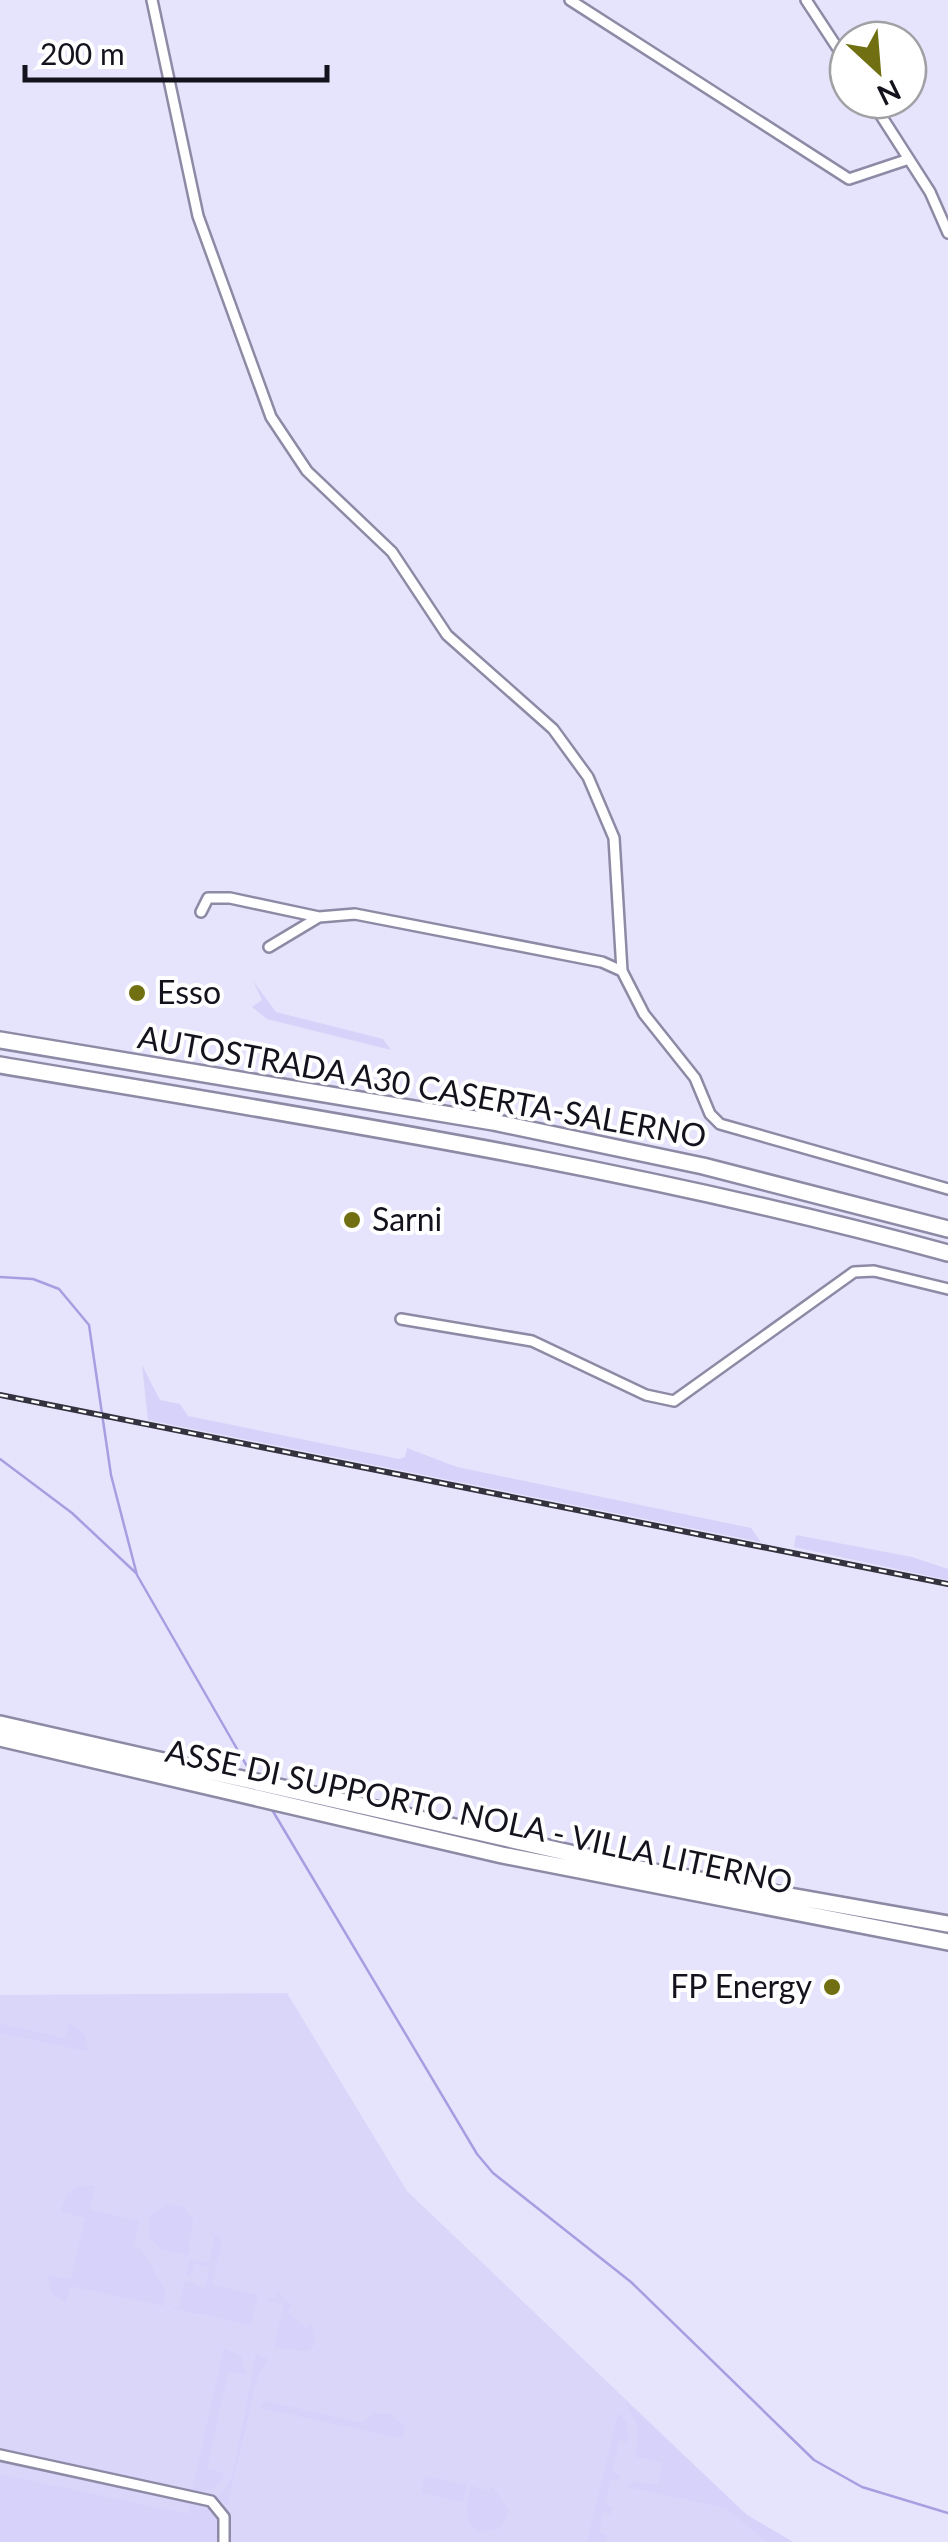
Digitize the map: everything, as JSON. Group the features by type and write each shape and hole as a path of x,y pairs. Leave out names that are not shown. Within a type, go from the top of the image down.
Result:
{"highway":[{"name":"AUTOSTRADA A30 CASERTA-SALERNO","path":"0,1040 492,1122 703,1166 948,1229"},
{"name":"AUTOSTRADA A30 CASERTA-SALERNO","path":"0,1065 638,1176 784,1208 948,1253"},
{"name":"ASSE DI SUPPORTO NOLA - VILLA LITERNO","path":"0,1723 654,1872 948,1924"},
{"name":"ASSE DI SUPPORTO NOLA - VILLA LITERNO","path":"0,1738 649,1886 948,1942"}],"street":[{"path":"152,0 198,216 271,417 308,471 392,552 447,635 553,729 588,776 614,838 622,971 644,1014 695,1078 710,1114 720,1124 948,1189"},
{"path":"570,0 849,179 910,158"},
{"path":"806,0 828,34"},
{"path":"884,120 910,158 948,233"},
{"path":"202,912 208,898 230,898 319,917 355,914 573,954 622,971"},
{"path":"269,947 319,917"},
{"path":"401,1319 532,1341 646,1395 674,1401 854,1272 874,1270 948,1289"},
{"path":"0,2454 210,2502 224,2517 224,2542"}],"shaded area":[{"path":"253,981 276,1012 383,1039 391,1050 267,1019 252,1007 262,1000"},
{"path":"142,1365 160,1400 180,1404 188,1416 399,1459 405,1457 407,1448 457,1467 751,1528 761,1542 148,1420"},
{"path":"796,1535 912,1557 948,1569 948,1580 794,1547"},
{"path":"287,1993 407,2191 747,2515 793,2542 0,2542 0,1995"},
{"path":"69,2023 85,2035 87,2051 0,2033 0,2024 65,2038"},
{"path":"95,2186 90,2210 139,2221 133,2248 141,2249 166,2292 163,2306 70,2286 66,2303 52,2293 48,2275 71,2279 85,2218 61,2212 66,2196 75,2188"},
{"path":"168,2204 183,2207 193,2219 188,2255 160,2249 149,2237 150,2216"},
{"path":"211,2232 222,2241 212,2285 258,2295 251,2325 171,2308 179,2307 185,2280 205,2289 210,2267 194,2263 190,2277 186,2276 190,2260 209,2263 214,2239"},
{"path":"277,2292 292,2305 287,2311 306,2328 311,2323 316,2343 308,2351 274,2348 284,2304 264,2300 275,2298"},
{"path":"224,2348 241,2356 246,2375 228,2372 207,2469 225,2473 212,2489 192,2490"},
{"path":"256,2354 268,2359 258,2376 227,2506 218,2497 232,2479"},
{"path":"266,2401 362,2423 374,2413 389,2413 404,2426 404,2439 264,2409 261,2405"},
{"path":"626,2402 747,2515 793,2542 767,2542 726,2508 627,2487 634,2481 658,2485 663,2463 636,2457 638,2427"},
{"path":"618,2413 626,2422 628,2438 627,2442 619,2441 612,2472 620,2475 619,2480 611,2479 605,2505 613,2507 611,2514 603,2513 599,2532 606,2535 605,2542 587,2542"},
{"path":"0,2474 188,2514 191,2503 210,2509 219,2519 219,2542 0,2542"},
{"path":"425,2476 467,2485 463,2502 421,2493"},
{"path":"471,2486 489,2491 493,2487 509,2511 501,2528 480,2532 470,2523 467,2506"}],"waterway":[{"path":"0,1277 33,1279 59,1289 89,1325 111,1475 137,1575 252,1775"},
{"path":"0,1459 72,1513 136,1573"},
{"path":"271,1808 477,2154 493,2173 631,2282 814,2460 862,2487 948,2513"}],"railway":[{"path":"0,1395 948,1584"}],"place":[{"name":"Esso","path":"137,993"},
{"name":"Sarni","path":"352,1220"},
{"name":"FP Energy","path":"832,1987"}]}
